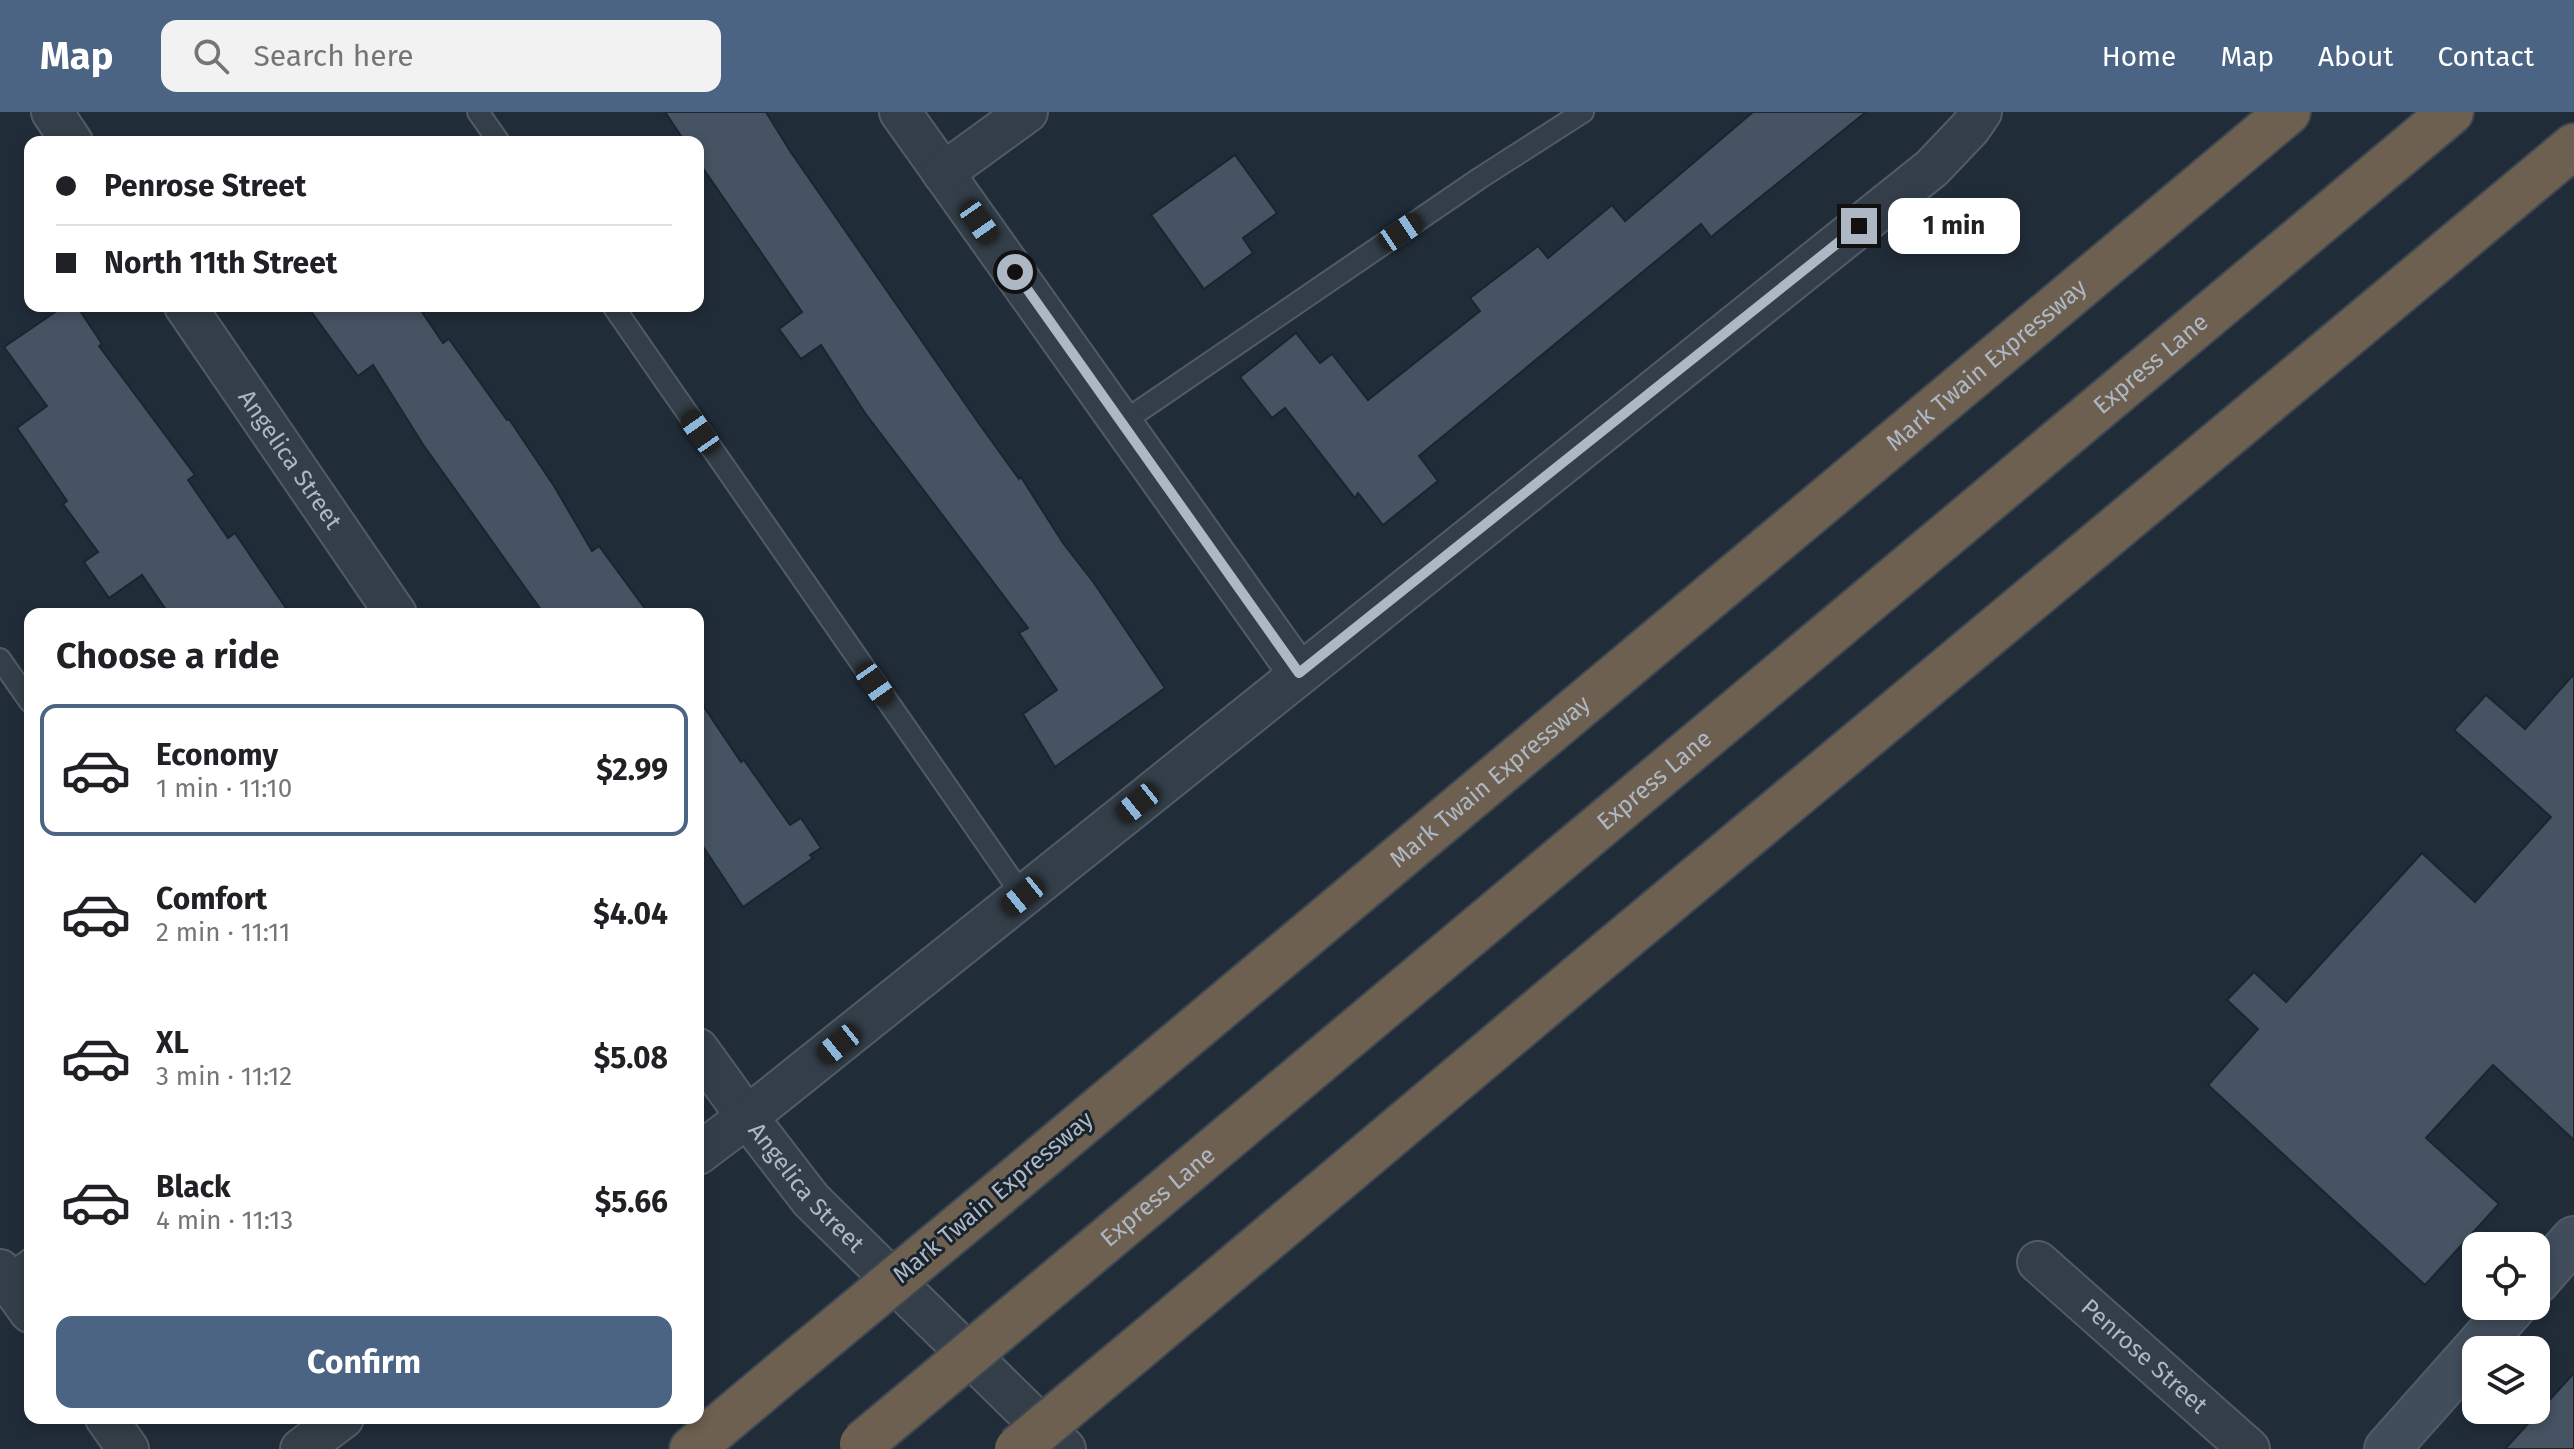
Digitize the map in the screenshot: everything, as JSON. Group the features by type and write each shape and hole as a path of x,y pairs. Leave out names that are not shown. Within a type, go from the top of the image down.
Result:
{"highway":[{"name":"Mark Twain Expressway","path":"692,1449 2288,112"},
{"name":"Express Lane","path":"859,1446 2451,112"},
{"path":"1017,1449 2574,146"}],"main road":[{"path":"2550,1266 2574,1239"},
{"path":"2387,1449 2502,1320"}],"street":[{"path":"52,112 68,136"},
{"path":"900,112 1299,673"},
{"path":"943,173 1027,112"},
{"path":"704,1149 1932,168 1981,112"},
{"name":"Angelica Street","path":"189,312 392,608"},
{"name":"Angelica Street","path":"704,1057 811,1200 1065,1449"},
{"name":"Penrose Street","path":"2038,1262 2249,1449"},
{"path":"9,1272 24,1301"},
{"path":"110,1424 128,1449"},
{"path":"301,1449 335,1424"}],"lane":[{"path":"478,112 495,136"},
{"path":"1123,422 1480,178 1583,112"},
{"path":"617,312 1023,896"},
{"path":"0,659 24,693"}],"building":[{"path":"665,112 766,112 790,151 980,425 1019,479 1021,477 1063,543 1165,688 1055,767 1023,714 1057,690 1019,633 1028,628 865,413 821,345 801,359 779,329 802,312 704,170 704,136 681,136"},
{"path":"1753,112 1866,112 1711,237 1701,224 1419,456 1438,481 1383,525 1358,493 1355,498 1285,408 1272,418 1240,377 1296,333 1320,363 1332,354 1368,400 1480,311 1470,298 1538,246 1548,258 1612,205 1625,221"},
{"path":"1235,155 1277,213 1243,238 1253,253 1204,289 1151,215"},
{"path":"55,312 81,312 102,344 99,346 195,475 188,480 228,538 235,533 286,608 165,608 142,575 109,598 84,562 98,552 63,504 67,501 17,428 47,406 4,347"},
{"path":"311,312 422,312 443,343 449,339 509,419 554,486 592,551 599,546 645,608 540,608 424,446 373,365 358,376"},
{"path":"2574,674 2574,1140 2493,1065 2426,1138 2499,1204 2473,1232 2462,1232 2462,1244 2425,1285 2208,1085 2258,1029 2227,1000 2254,972 2286,1002 2422,853 2475,902 2551,817 2454,730 2486,695 2525,729"},
{"path":"704,707 741,762 744,760 790,825 801,818 821,848 810,855 813,858 743,907 704,848"},
{"path":"2574,1373 2574,1449 2505,1449 2528,1424 2550,1424 2550,1399"}],"route":[{"path":"1015,272 1299,673 1859,226"}]}
